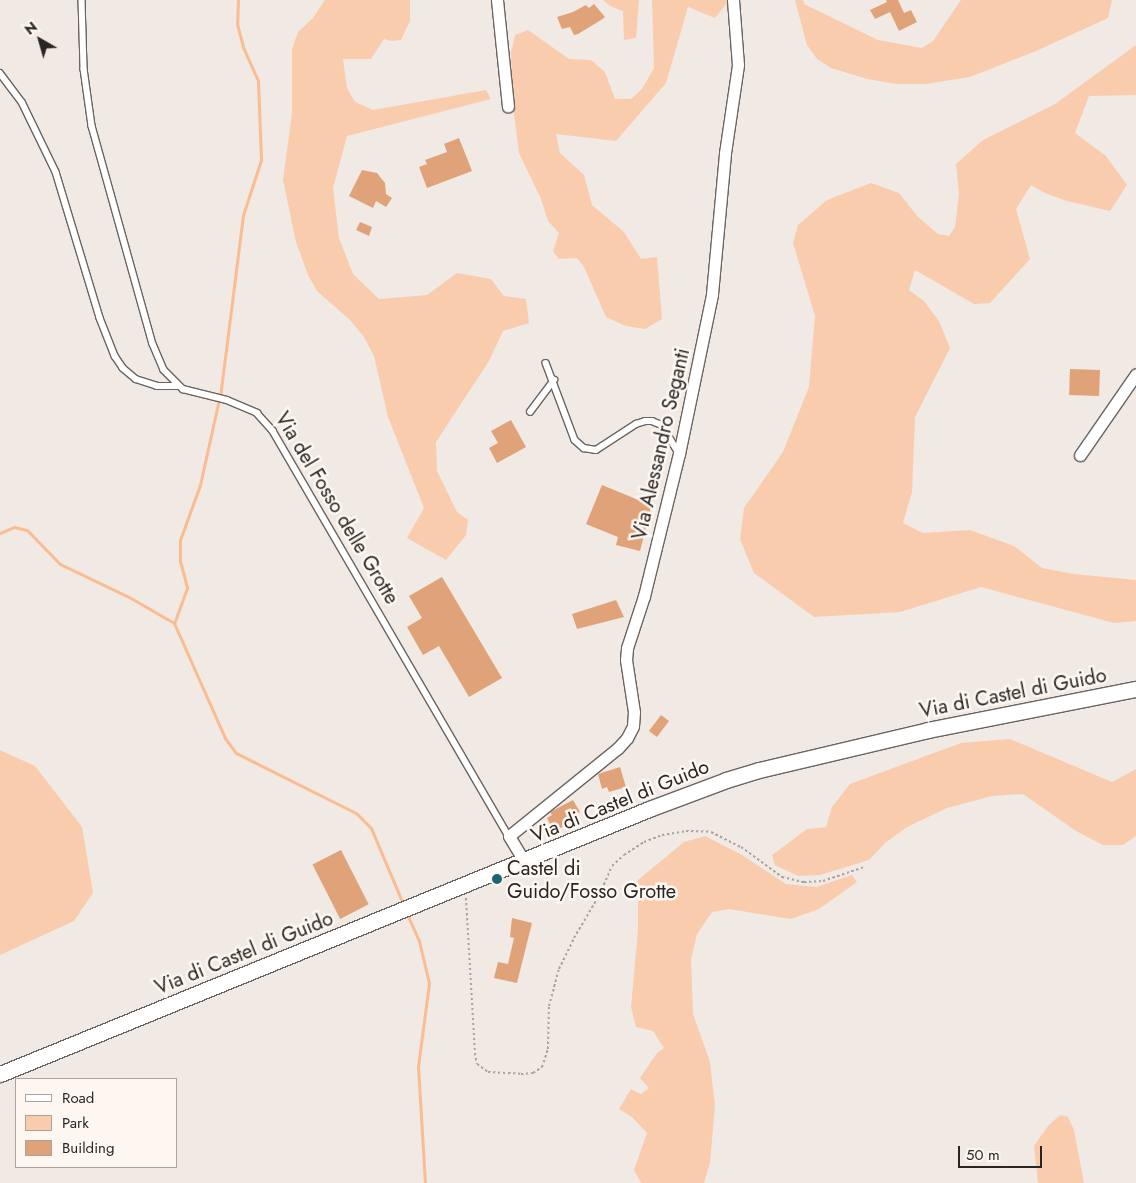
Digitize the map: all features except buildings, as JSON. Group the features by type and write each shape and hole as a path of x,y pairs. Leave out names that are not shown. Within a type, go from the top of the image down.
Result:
{"street":[{"path":"497,0 508,106"},
{"name":"Via Alessandro Seganti","path":"509,836 618,748 630,733 634,712 626,660 627,648 643,601 679,454 712,294 724,153 738,65 733,0"},
{"path":"1080,455 1136,374"},
{"name":"Via di Castel di Guido","path":"0,1074 524,861 649,808 752,772 928,730 1136,689"},
{"name":"Via del Fosso delle Grotte","path":"509,836 524,861"}],"lane":[{"path":"82,0 84,69 92,126 153,344 164,370 177,386"},
{"name":"Via del Fosso delle Grotte","path":"0,73 22,102 56,172 100,318 115,356 123,368 136,379 157,386 177,386 244,406 257,413 273,431 509,836"},
{"path":"546,363 575,440 584,448 596,450 644,420 662,425 679,454"},
{"path":"530,412 554,380"}],"path":[{"path":"465,885 477,1064 488,1072 521,1074 533,1072 542,1067 548,1049 549,1006 559,970 574,938 600,894 612,866 624,855 644,842 662,834 686,831 711,832 740,847 782,877 804,882 823,881 864,867"}],"green space":[{"path":"325,0 410,0 410,21 401,40 391,41 384,39 371,59 343,59 347,88 355,102 373,110 486,90 491,99 347,136 333,188 339,238 353,274 379,299 427,295 457,273 491,279 504,296 526,299 529,323 503,331 489,361 436,442 437,471 457,512 468,520 466,535 446,560 407,538 424,508 388,417 374,356 364,337 350,320 317,291 308,275 296,242 283,180 292,113 292,49 298,32 313,18"},
{"path":"603,0 639,0 636,38 624,40 623,11 610,6"},
{"path":"652,0 727,0 728,2 715,18 688,7 666,83 616,141 556,134 560,153 584,175 592,205 624,232 641,259 657,257 662,319 645,329 626,326 606,317 584,267 577,258 559,259 553,251 559,233 548,221 541,199 519,153 512,98 511,53 515,35 528,30 569,59 591,60 605,72 615,99 631,99 642,89 654,68"},
{"path":"795,0 803,0 804,4 878,40 922,48 933,41 961,0 1112,0 1108,18 1036,51 970,77 925,84 897,84 867,79 831,68 817,59 807,45"},
{"path":"1136,45 1136,95 1089,96 1075,133 1106,156 1127,185 1110,211 1067,201 1045,193 1031,185 1016,209 1030,259 990,303 974,304 915,270 909,290 924,301 939,321 950,348 915,417 912,492 903,523 923,533 970,530 1014,546 1042,568 1074,574 1136,580 1136,621 1114,623 981,587 900,612 814,617 754,573 740,539 744,508 783,452 809,387 815,316 793,243 798,225 827,200 871,183 899,193 918,217 938,234 949,236 955,227 959,194 956,164 983,140 1055,104"},
{"path":"1010,739 1112,782 1136,769 1136,836 1123,845 1103,845 1076,831 1023,794 992,796 947,808 907,827 885,843 869,860 820,875 798,876 775,865 772,855 807,829 826,827 832,807 850,784 961,743"},
{"path":"0,750 35,766 82,827 93,893 74,921 0,955"},
{"path":"705,836 742,855 786,884 816,887 852,875 857,882 819,909 791,919 729,909 712,912 697,934 691,959 693,1014 710,1062 715,1106 710,1163 704,1183 641,1183 634,1170 647,1133 632,1117 619,1109 631,1089 641,1094 649,1088 640,1078 657,1053 664,1048 653,1031 636,1027 631,1007 638,930 638,880 684,842"},
{"path":"1060,1115 1068,1117 1074,1130 1084,1183 1038,1183 1034,1146 1048,1126"}],"waterway":[{"path":"238,0 237,24 243,47 258,81 261,160 243,215 221,390 200,485 180,540 180,561 187,588 174,623 225,738 236,753 356,813 371,828 404,906"},
{"path":"0,533 14,527 27,530 60,564 129,597 174,623"},
{"path":"407,914 419,941 429,983 418,1066 425,1183"}],"place":[{"name":"Castel di Guido/Fosso Grotte","path":"497,879"}]}
